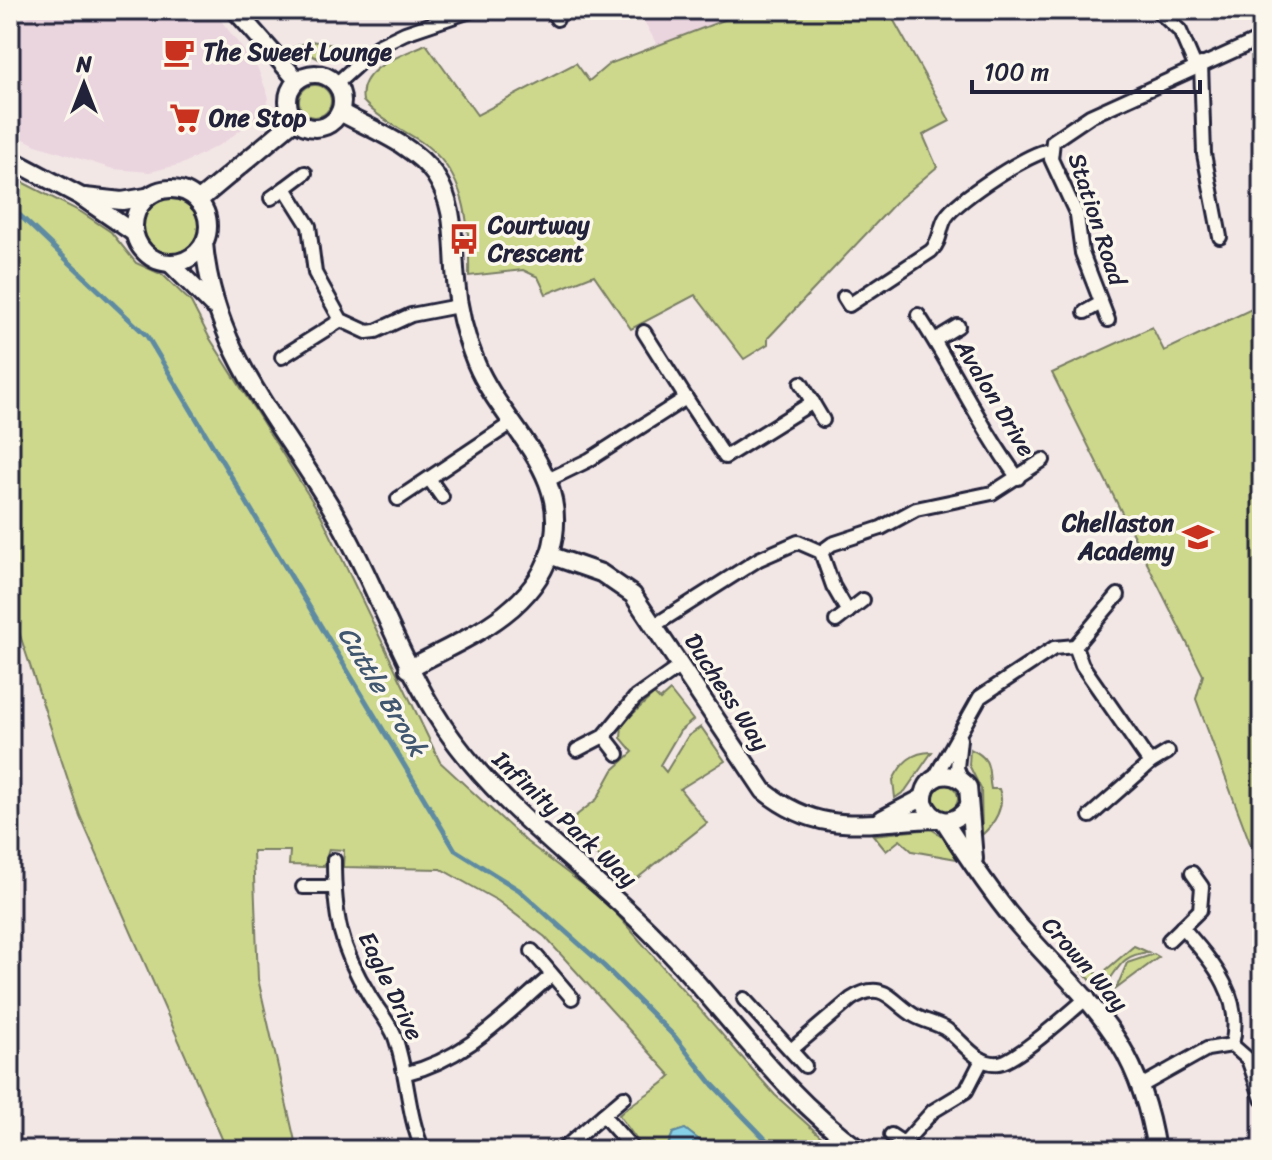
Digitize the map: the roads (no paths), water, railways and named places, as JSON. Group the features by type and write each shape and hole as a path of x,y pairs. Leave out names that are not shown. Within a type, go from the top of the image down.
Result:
{"street":[{"path":"235,10 297,80"},
{"path":"336,84 378,46 405,33 473,10"},
{"path":"1157,10 1180,31 1198,65 1204,154 1220,237"},
{"name":"Station Road","path":"1108,320 1082,253 1077,215 1051,159 1053,141 1090,116 1262,38"},
{"path":"313,74 336,84 342,98 335,120 319,128 310,128 295,120 287,104 291,87 297,80 313,74"},
{"path":"340,112 406,148 436,177 451,209 458,306 478,367 550,479 555,526 549,555 535,583 500,617 408,669"},
{"path":"198,201 295,120"},
{"path":"844,297 849,305 931,251 940,240 945,218 957,207 1031,154 1051,150"},
{"path":"10,159 80,196 134,233 147,253 170,263 191,259 204,243 207,220 198,201 187,192 174,188 122,201 80,196"},
{"path":"271,198 305,173"},
{"path":"285,188 304,216 313,237 315,273 341,320 367,332 376,331 411,315 458,306"},
{"path":"134,233 136,214 146,197"},
{"name":"Infinity Park Way","path":"204,243 213,306 246,377 319,486 353,547 408,669 459,748 498,793 652,933 787,1086 860,1150"},
{"name":"Infinity Park Way","path":"170,263 213,306"},
{"name":"Station Road","path":"1085,312 1101,303"},
{"name":"Avalon Drive","path":"918,315 983,429 1018,478"},
{"path":"282,357 341,320"},
{"name":"Avalon Drive","path":"935,340 958,326"},
{"path":"644,332 725,457 813,402"},
{"path":"801,383 823,420"},
{"path":"550,479 589,460 686,398"},
{"path":"398,499 513,422"},
{"name":"Avalon Drive","path":"821,552 832,544 881,528 916,509 979,498 1018,478 1043,460"},
{"path":"430,480 442,497"},
{"path":"655,625 789,543 808,543 821,552 833,586 848,612"},
{"name":"Duchess Way","path":"549,555 601,573 633,595 764,791 775,800 807,819 829,824 941,820"},
{"path":"1118,595 1075,646 1082,665 1150,763"},
{"path":"836,621 863,600"},
{"name":"Crown Way","path":"1075,646 1054,648 992,686 973,707 960,736 927,785 924,797 928,811 941,820 1014,919 1088,997 1122,1046 1141,1086 1156,1150"},
{"path":"577,750 604,736 635,698 679,667"},
{"path":"604,736 618,754"},
{"name":"Crown Way","path":"960,736 957,768 970,791 968,807 975,864"},
{"path":"1090,816 1150,763 1168,752"},
{"path":"935,777 950,775 961,779"},
{"name":"Duchess Way","path":"877,821 924,797"},
{"path":"941,820 958,818 968,807"},
{"name":"Eagle Drive","path":"334,860 337,923 347,957 393,1032 407,1073 412,1118 423,1150"},
{"path":"1169,940 1200,910 1202,887 1192,873"},
{"path":"303,887 334,887"},
{"path":"1182,927 1226,983 1236,1029 1232,1045"},
{"path":"532,951 572,998"},
{"path":"407,1073 441,1064 461,1052 552,975"},
{"path":"791,1050 851,999 861,993 877,991 897,999 914,1015 947,1030 982,1060 996,1064 1014,1057 1088,997"},
{"path":"744,999 805,1066"},
{"path":"1141,1086 1207,1049 1232,1045"},
{"path":"1232,1045 1248,1059 1262,1099"},
{"path":"891,1135 909,1147 933,1111 966,1091 982,1060"},
{"path":"562,1150 624,1097"},
{"path":"603,1115 632,1148"}],"water":[{"path":"685,1129 712,1150 666,1150 673,1133"}],"waterway":[{"name":"Cuttle Brook","path":"10,206 147,336 455,850 519,890 604,966 675,1037 713,1085 776,1150"}],"place":[{"name":"The Sweet Lounge","path":"179,52"},
{"name":"One Stop","path":"185,118"},
{"name":"Courtway Crescent","path":"464,239"},
{"name":"Chellaston Academy","path":"1198,537"}]}
